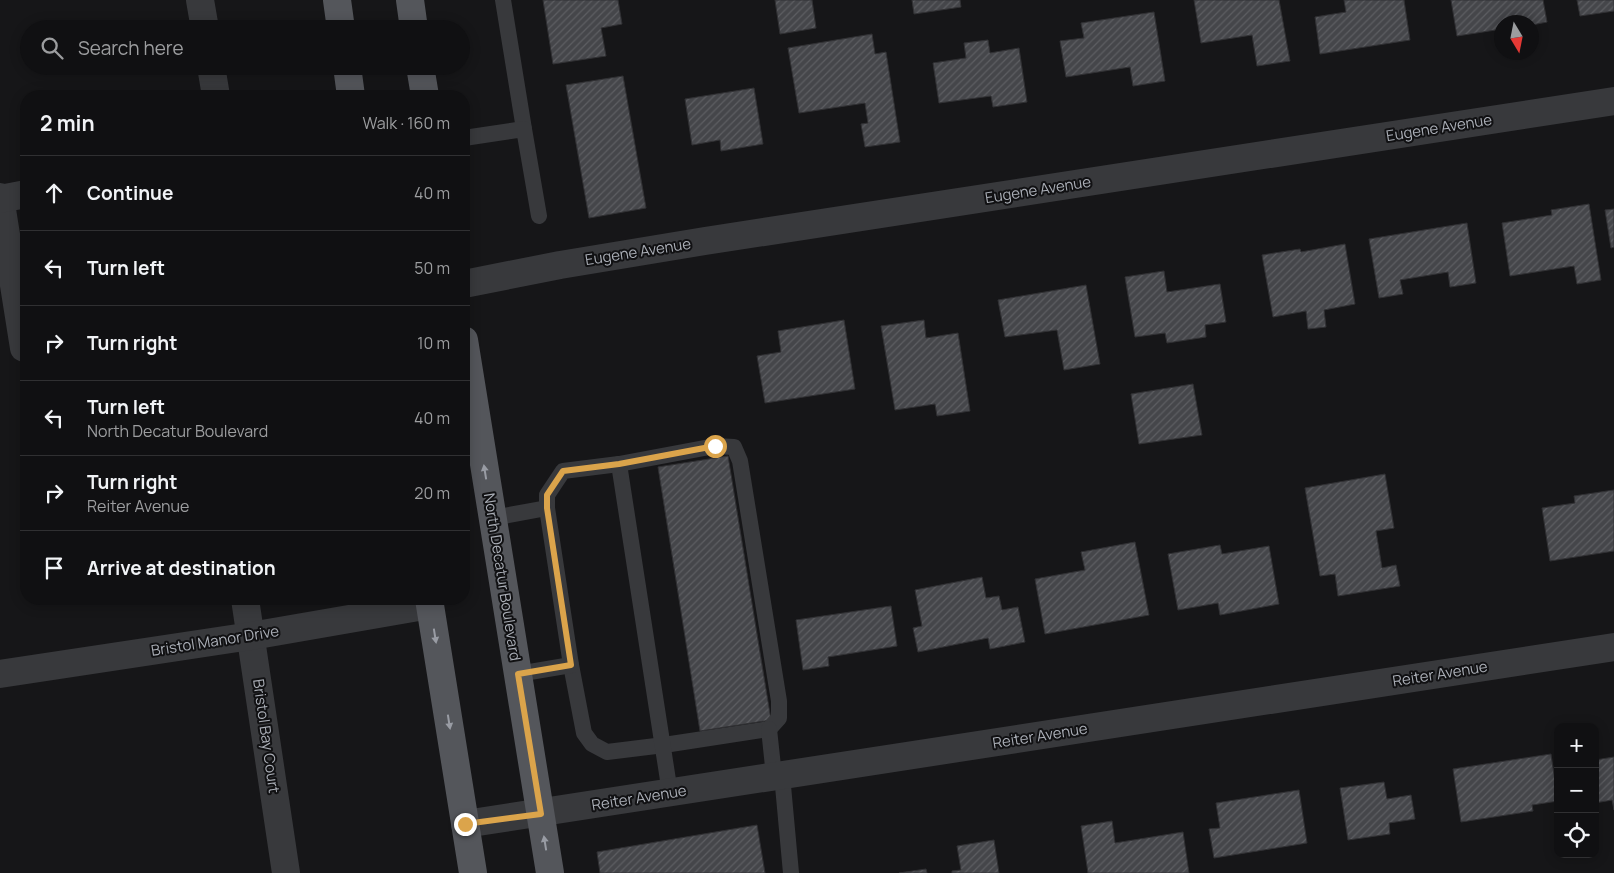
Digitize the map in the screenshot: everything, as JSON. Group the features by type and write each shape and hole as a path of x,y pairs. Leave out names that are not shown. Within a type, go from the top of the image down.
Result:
{"main road":[{"path":"336,0 339,20"},
{"path":"410,0 413,20"},
{"path":"348,75 350,90"},
{"path":"422,75 424,90"},
{"name":"North Decatur Boulevard","path":"470,377 550,873"},
{"path":"430,605 473,873"}],"street":[{"path":"200,0 203,20"},
{"path":"212,75 215,90"},
{"name":"Eugene Avenue","path":"470,283 560,265 696,243 1614,101"},
{"path":"17,349 0,198 20,195"},
{"name":"Bristol Bay Court","path":"246,605 286,873"},
{"name":"Bristol Manor Drive","path":"0,674 251,636 414,605"},
{"name":"Reiter Avenue","path":"465,824 541,814 778,775 1614,647"}],"lane":[{"path":"503,0 539,216"},
{"path":"470,137 524,129"},
{"path":"715,446 734,447 740,461 779,701 779,718 769,729 607,752 592,744 584,733 571,665 547,508 547,495 563,471 619,464 715,446"},
{"path":"619,464 670,793"},
{"path":"493,518 547,508"},
{"path":"518,674 571,665"},
{"path":"769,729 778,775 791,873"}],"building":[{"path":"543,0 618,0 622,24 601,28 606,56 553,64"},
{"path":"775,0 812,0 816,28 780,34"},
{"path":"912,0 960,0 961,7 914,14"},
{"path":"1194,0 1279,0 1290,61 1257,66 1252,35 1201,43"},
{"path":"1344,0 1404,0 1410,40 1320,54 1315,17 1346,12"},
{"path":"1451,0 1543,0 1547,22 1539,24 1539,15 1494,15 1494,30 1457,36"},
{"path":"1577,0 1614,0 1614,11 1580,16"},
{"path":"1154,12 1165,81 1133,86 1130,67 1066,77 1060,41 1084,38 1081,23"},
{"path":"872,34 875,54 886,52 900,142 865,147 861,124 868,123 865,103 799,113 788,48"},
{"path":"988,40 990,53 1019,48 1027,102 993,107 991,96 939,103 933,63 966,58 964,43"},
{"path":"623,76 646,208 589,218 566,85"},
{"path":"754,88 763,144 721,151 720,140 692,145 685,99"},
{"path":"1589,204 1601,280 1577,284 1574,266 1510,276 1502,223 1552,215 1551,210"},
{"path":"1614,209 1614,247 1611,248 1605,210"},
{"path":"1467,223 1476,283 1450,287 1448,272 1400,280 1403,294 1379,298 1369,239"},
{"path":"1345,244 1355,304 1324,310 1326,327 1308,329 1306,311 1273,317 1262,255 1300,249 1301,252"},
{"path":"1164,271 1167,292 1220,284 1226,322 1205,325 1206,337 1167,343 1165,333 1135,337 1125,277"},
{"path":"1086,285 1100,364 1064,370 1057,330 1005,337 998,300"},
{"path":"844,320 855,389 765,403 757,356 781,352 778,331"},
{"path":"924,320 926,338 958,333 970,411 937,416 935,404 895,410 881,326"},
{"path":"1193,384 1202,435 1139,444 1131,394"},
{"path":"728,456 771,720 700,731 658,467"},
{"path":"1385,474 1394,528 1376,531 1382,568 1396,565 1400,586 1338,596 1335,574 1320,576 1305,488"},
{"path":"1614,490 1614,551 1550,561 1542,508 1575,503 1574,496"},
{"path":"1135,542 1149,615 1045,634 1035,579 1085,570 1081,552"},
{"path":"1220,545 1222,554 1269,546 1279,604 1220,615 1218,603 1178,610 1168,554"},
{"path":"982,577 986,598 999,596 1002,610 1018,607 1025,642 990,649 988,638 918,652 913,628 922,626 915,590"},
{"path":"891,606 897,646 828,657 829,666 803,670 796,620"},
{"path":"1551,754 1554,774 1554,802 1532,805 1533,811 1461,822 1453,769"},
{"path":"1614,757 1614,810 1612,800 1599,802 1599,759"},
{"path":"1384,782 1387,799 1411,795 1415,819 1389,823 1390,834 1348,840 1340,788"},
{"path":"1299,790 1307,843 1214,858 1209,829 1220,828 1216,803"},
{"path":"1112,821 1115,843 1183,832 1189,873 1088,873 1081,826"},
{"path":"757,825 765,873 600,873 597,852"},
{"path":"994,840 999,873 952,873 952,871 961,870 957,846"},
{"path":"926,869 927,873 899,873"}],"route":[{"path":"465,824 541,814 518,674 571,665 547,508 547,495 563,471 619,464 715,446"}]}
